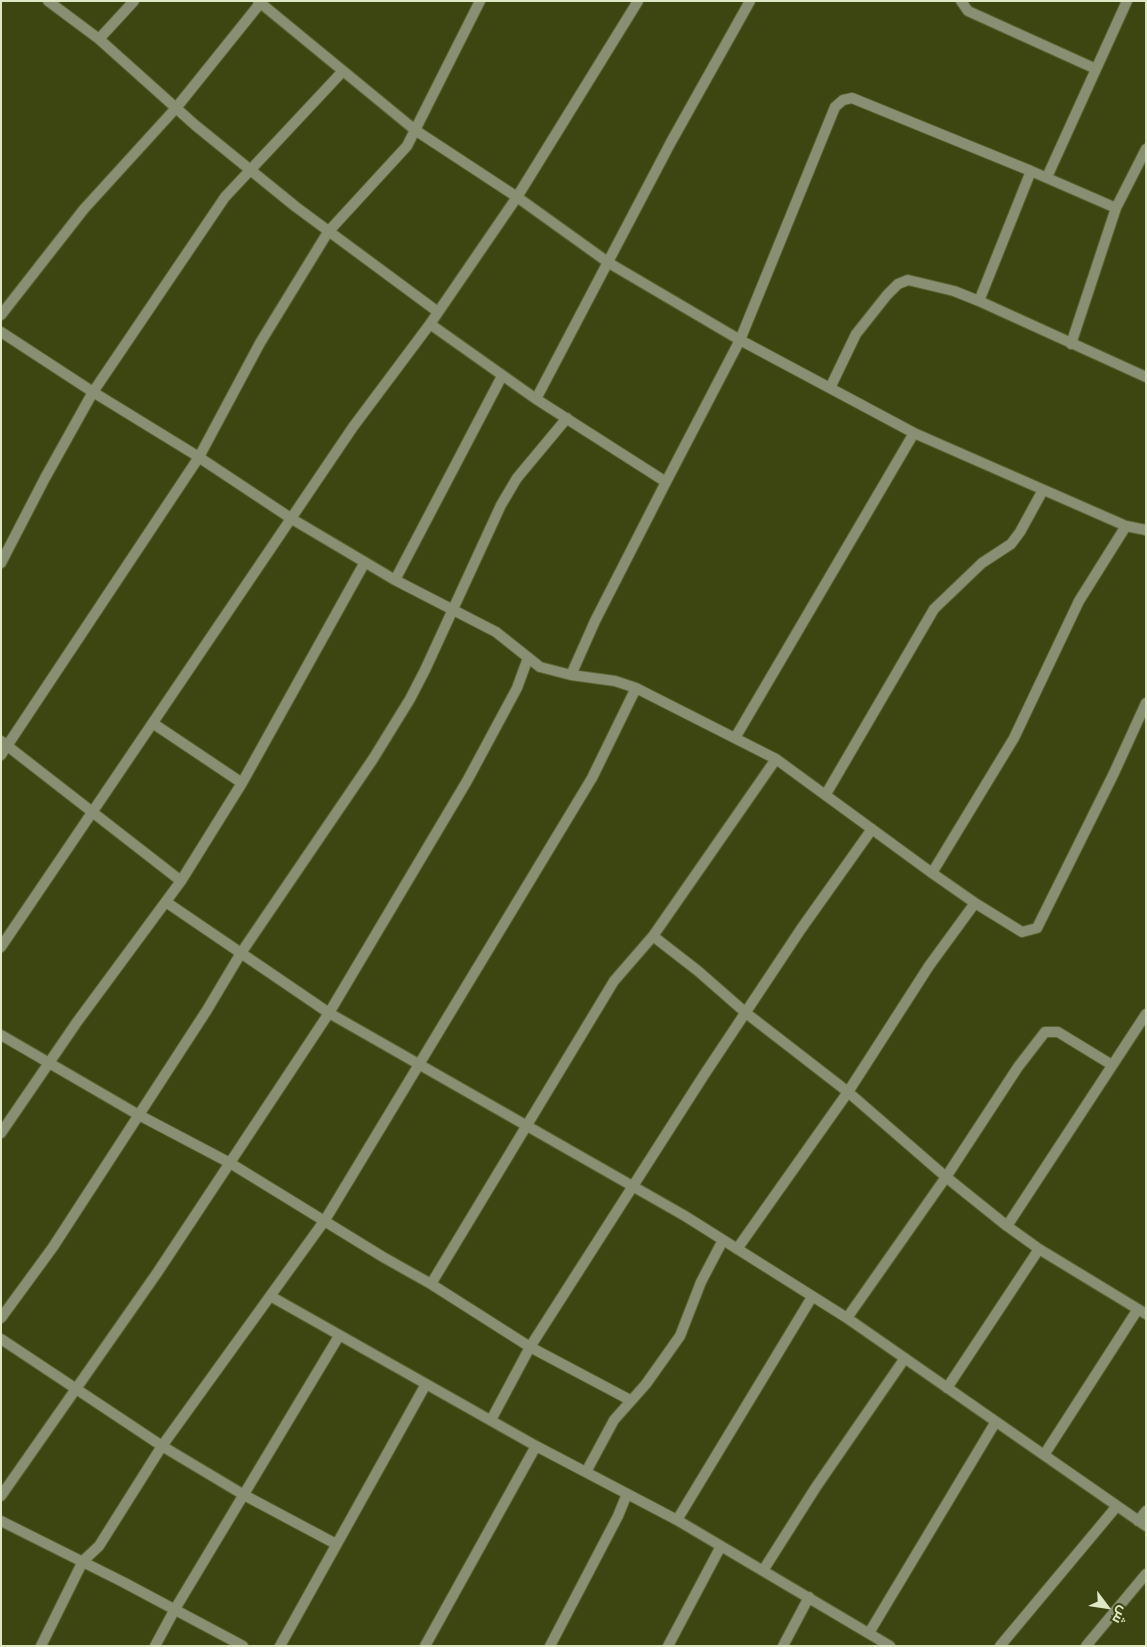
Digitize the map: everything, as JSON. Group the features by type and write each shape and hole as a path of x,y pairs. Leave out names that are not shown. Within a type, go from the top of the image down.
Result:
{"street":[{"path":"48,1 99,39 176,108 250,170 328,232 438,312"},
{"path":"99,39 134,1"},
{"path":"181,881 3,747 199,457 260,344 328,232 407,146 480,1"},
{"path":"1,946 154,724 353,427 430,324 517,197 638,1"},
{"path":"536,399 671,142 750,1"},
{"path":"961,1 968,10 1096,69"},
{"path":"1047,177 1127,1"},
{"path":"1,315 90,202 176,108 260,2 415,130 517,197 608,263 740,340 914,433 1126,526 1146,530"},
{"path":"1,563 45,478 93,392 225,197 343,72"},
{"path":"571,675 595,621 740,340 835,107 843,100 852,98 1047,177 1116,208"},
{"path":"1071,344 1116,208 1146,149"},
{"path":"980,301 1032,171"},
{"path":"830,388 856,334 887,295 898,284 908,280 954,291 980,301 1146,377"},
{"path":"430,324 536,399 666,482"},
{"path":"1,332 93,392 199,457 292,519 395,580 496,632 540,666 571,675 615,681 636,688 776,759 932,873 975,903 1022,932 1037,928 1114,773 1146,703"},
{"path":"395,580 502,376"},
{"path":"1,1318 53,1247 242,953 378,751 410,699 454,611 474,559 500,505 517,478 567,418"},
{"path":"735,738 914,433"},
{"path":"826,794 934,609 982,564 1011,544 1020,532 1043,490"},
{"path":"932,873 1014,738 1079,601 1126,526"},
{"path":"1,1132 48,1062 181,881 242,783 365,562"},
{"path":"1,1496 157,1273 329,1013 467,781 517,688 528,658"},
{"path":"41,1646 83,1561 100,1546 162,1446 272,1297 325,1220 592,778 636,688"},
{"path":"154,724 242,783"},
{"path":"431,1284 614,981 652,936 776,759"},
{"path":"491,1420 530,1347 632,1188 801,929 872,829"},
{"path":"166,902 329,1013 723,1240 847,1318 1142,1523 1146,1511"},
{"path":"737,1249 848,1092 929,966 975,903"},
{"path":"652,936 698,971 746,1013 848,1092 946,1178 1007,1226 1039,1249 1142,1311 1044,1456"},
{"path":"1007,1226 1146,1014"},
{"path":"847,1318 946,1178 1018,1067 1045,1032 1058,1032 1112,1065"},
{"path":"1,1035 137,1114 230,1163 325,1220 383,1258 431,1284 530,1347 630,1400"},
{"path":"586,1472 614,1420 660,1366 680,1336 701,1282 723,1240"},
{"path":"947,1388 1039,1249"},
{"path":"272,1297 536,1446 677,1520 890,1646"},
{"path":"677,1520 812,1297"},
{"path":"155,1646 175,1609 339,1336"},
{"path":"1,1339 74,1390 162,1446 244,1495 336,1544"},
{"path":"764,1570 816,1487 904,1358"},
{"path":"280,1646 426,1384"},
{"path":"869,1633 995,1422"},
{"path":"426,1646 536,1446"},
{"path":"550,1646 618,1516 627,1494"},
{"path":"1000,1646 1117,1506"},
{"path":"1,1521 83,1561 243,1646"},
{"path":"668,1646 721,1546"},
{"path":"1086,1646 1146,1574"},
{"path":"783,1646 810,1597"}]}
